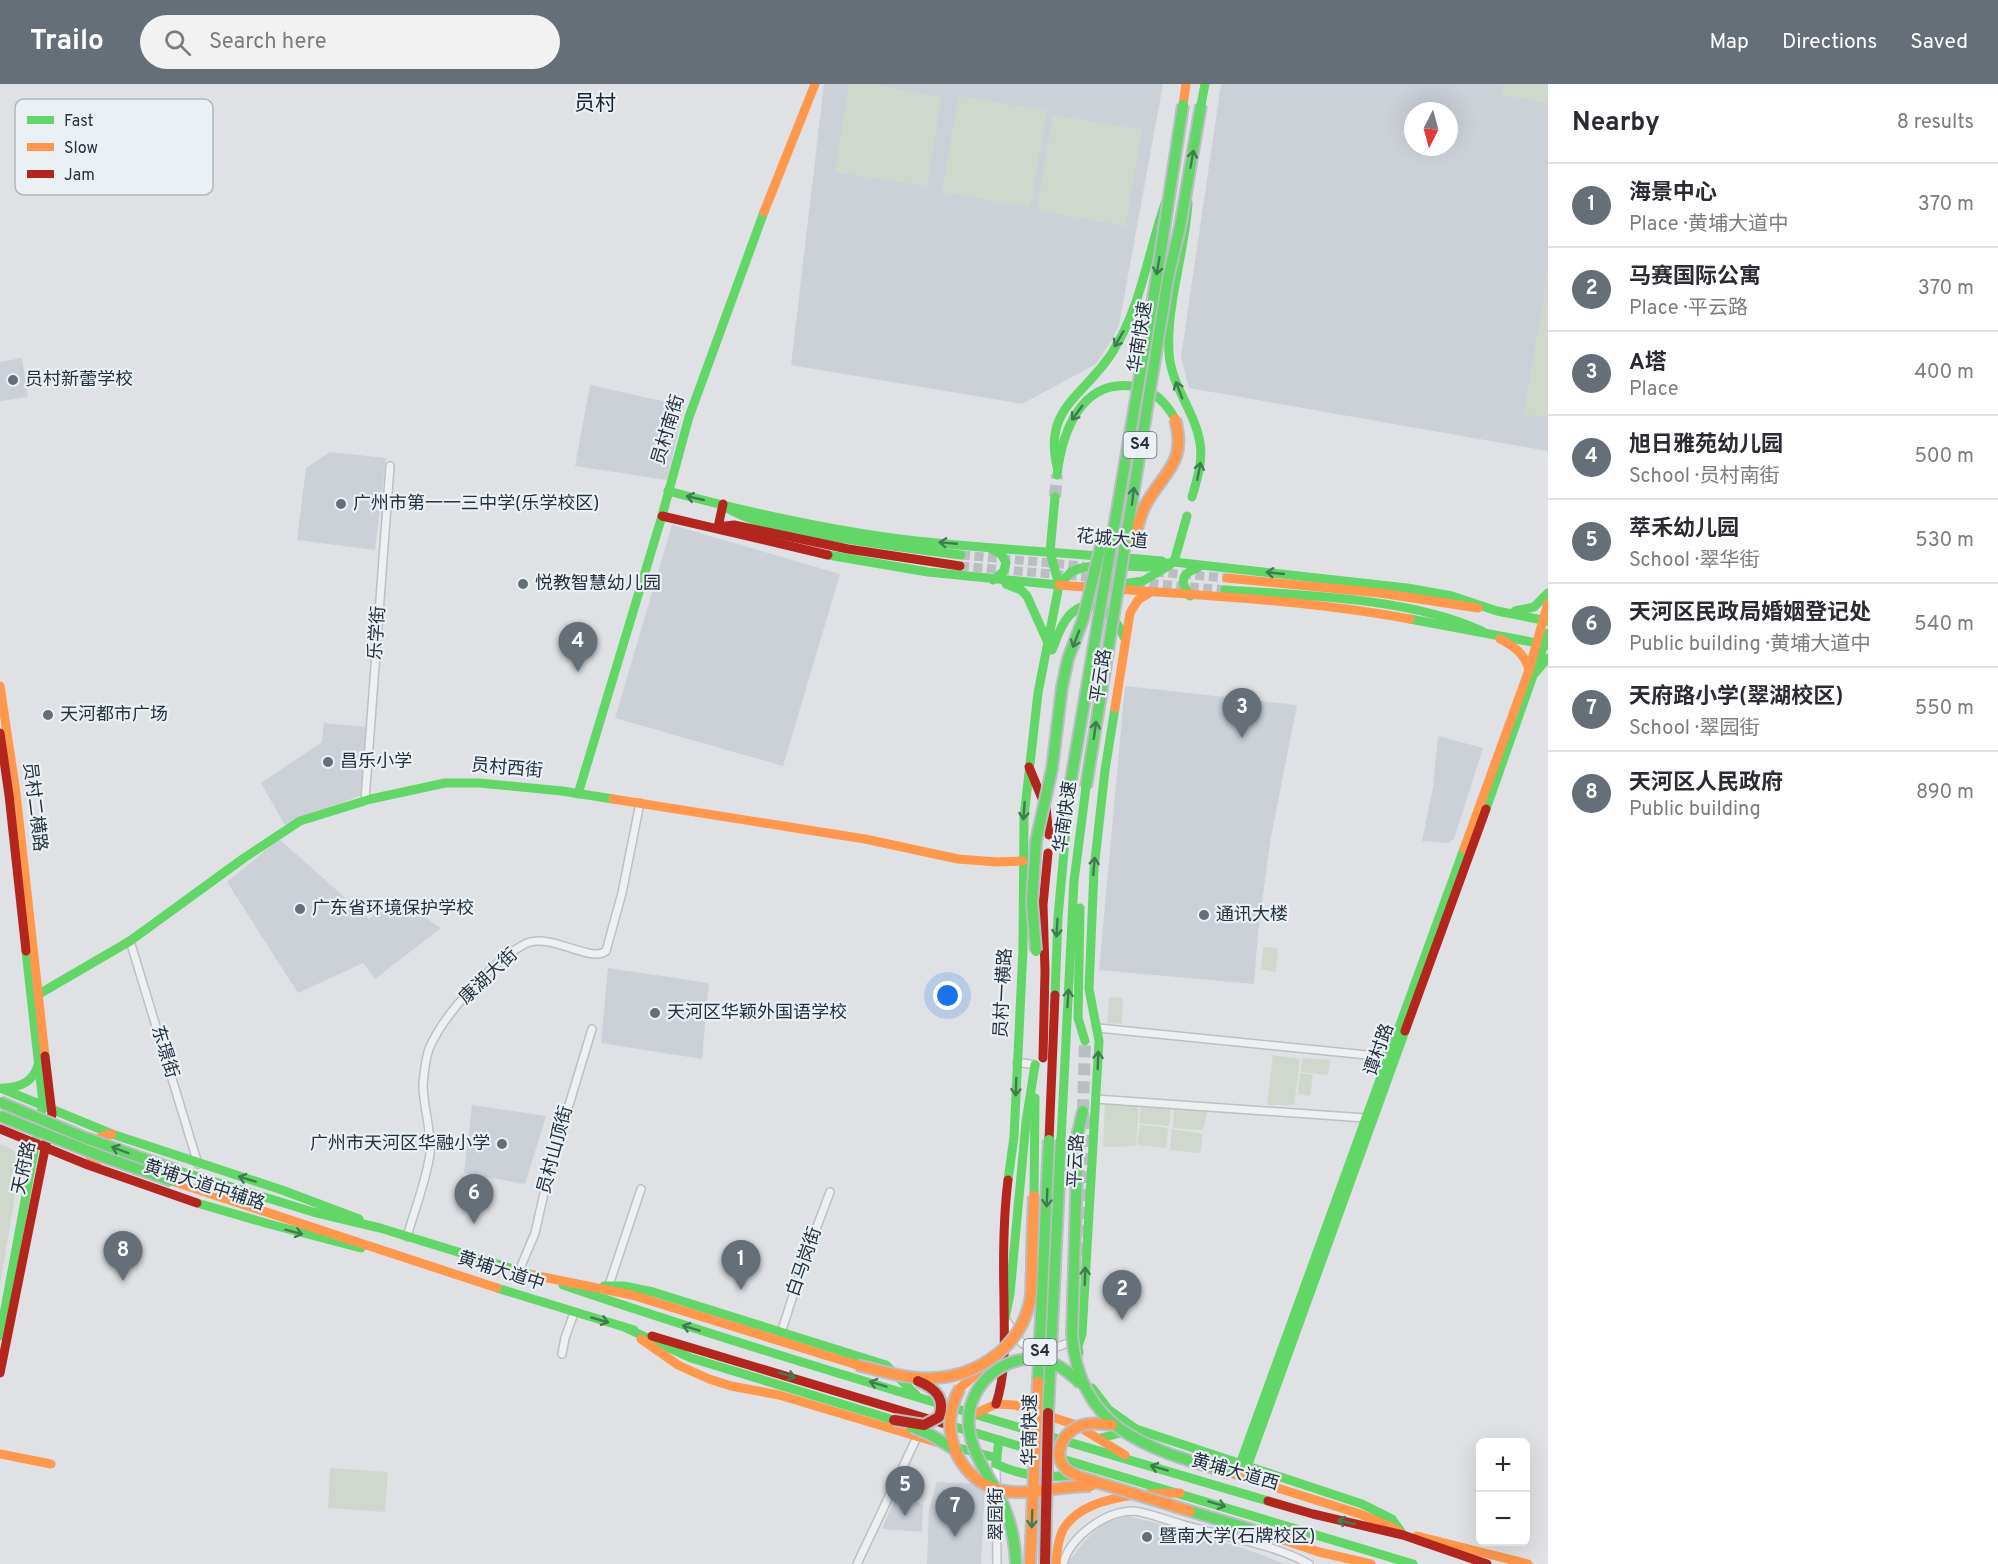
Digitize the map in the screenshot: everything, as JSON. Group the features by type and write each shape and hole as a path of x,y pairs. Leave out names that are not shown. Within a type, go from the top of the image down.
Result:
{"main road":[{"name":"员村南街","path":"578,794 663,516 689,417 785,156 815,84"},
{"name":"华南快速","path":"1030,1564 1058,917 1070,786 1091,650 1172,185 1186,84"},
{"name":"华南快速","path":"1045,1564 1049,1363 1074,881 1086,788 1140,445 1168,278 1180,226 1205,84"},
{"path":"1188,181 1188,228 1174,300 1169,356 1178,389 1200,444 1201,456 1192,497"},
{"path":"1114,610 1123,586 1137,527 1143,512 1152,494 1172,469 1177,458 1179,438 1175,418 1161,398 1133,386 1122,386 1099,391 1080,408 1069,425 1061,445 1057,471 1053,438 1061,417 1105,363 1129,321 1136,304 1156,223 1172,185"},
{"path":"1124,461 1083,619 1068,659 1062,687 1052,769 1034,856 1032,902 1037,978 1036,1127 1031,1294 1026,1315 1016,1336 1006,1348 963,1385 955,1398 951,1410 950,1430 954,1449 960,1461 973,1476 988,1487 1011,1494 1073,1485 1130,1493"},
{"name":"花城大道","path":"668,491 872,534 988,547 1174,562 1407,588 1452,596 1497,611"},
{"path":"1055,496 1048,551 1059,585"},
{"name":"花城大道","path":"718,527 734,525 848,549 961,560 795,529 734,514 726,510 723,504"},
{"path":"718,527 723,504"},
{"name":"花城大道","path":"663,516 718,527 789,547 850,560 993,579 1288,603 1376,613 1543,644"},
{"path":"1059,585 1071,582 1111,584 1143,581 1174,562 1187,516"},
{"path":"988,547 1001,554 1006,562 1004,571 993,579"},
{"path":"1059,585 1071,572 1081,568 1099,565 1147,567 1174,562"},
{"path":"1190,596 1183,586 1183,578 1188,571 1202,566"},
{"name":"花城大道","path":"1227,578 1380,593 1546,620"},
{"path":"993,579 1021,590 1027,596 1049,645"},
{"name":"员村一横路","path":"996,1404 1001,1389 1005,1318 1003,1254 1005,1205 1014,1137 1023,940 1024,817 1038,693 1059,585"},
{"name":"花城大道","path":"1225,590 1327,597 1418,610 1460,620 1486,633"},
{"name":"平云路","path":"1151,592 1138,600 1130,613 1105,770 1094,869 1089,988 1098,1028 1082,1334 1078,1346 1081,1362 1092,1388 1109,1410 1136,1429 1376,1510 1396,1523 1403,1535"},
{"path":"1497,611 1528,609 1538,605 1548,593"},
{"path":"1543,644 1548,603"},
{"path":"1044,670 1068,617 1080,607 1096,608 1108,612 1119,624 1125,639"},
{"path":"1486,633 1518,651 1532,672 1548,658"},
{"path":"1543,644 1548,633"},
{"name":"谭村路","path":"1243,1466 1387,1057 1543,644"},
{"name":"谭村路","path":"1243,1466 1532,672"},
{"name":"员村二横路","path":"0,686 16,793 39,994 47,1109"},
{"name":"员村二横路","path":"0,732 39,1062 47,1109"},
{"path":"1029,766 1046,808 1049,835"},
{"name":"员村西街","path":"39,994 130,941 282,831 314,815 365,800 427,786 462,782 512,785 865,839 958,859 1023,861"},
{"path":"1085,1041 1078,1018 1079,866 1086,788"},
{"path":"1048,853 1043,905 1044,1083 1049,1140"},
{"path":"0,1088 14,1088 30,1081 35,1075 39,1062"},
{"path":"1005,1318 1010,1294 1026,1122 1035,1065"},
{"name":"黄埔大道中辅路","path":"0,1088 112,1134 305,1198 380,1228"},
{"name":"黄埔大道中","path":"0,1102 83,1137 176,1170 313,1212 380,1228 533,1275 657,1317 974,1414"},
{"name":"天府路","path":"0,1373 47,1109"},
{"path":"1083,1111 1078,1132 1072,1335 1075,1362 1086,1389 1092,1402 1112,1425 1149,1447 1360,1514 1395,1529 1403,1535 1441,1541 1528,1564"},
{"name":"黄埔大道中","path":"0,1116 98,1155 404,1258 574,1313 999,1440"},
{"name":"黄埔大道中辅路","path":"0,1129 151,1188 279,1228 404,1258"},
{"path":"99,1169 89,1155 91,1144 99,1136 112,1134"},
{"name":"天府路","path":"0,1336 41,1146"},
{"path":"533,1275 645,1299 857,1365 923,1382 938,1392 942,1400 942,1408 939,1417 932,1422 920,1425 894,1420"},
{"path":"589,1286 624,1286 653,1292 886,1365 919,1397"},
{"path":"626,1328 691,1358 894,1420 931,1435 949,1445 989,1482"},
{"path":"626,1328 687,1370 731,1386 779,1395 997,1461 1020,1474 1052,1479 1100,1470"},
{"path":"1016,1564 1015,1543 1007,1515 973,1449 968,1426 972,1400 986,1379 1008,1364 1021,1359 1036,1359 1061,1366 1086,1389"},
{"path":"857,1365 920,1378 932,1378 960,1373 988,1364"},
{"path":"974,1414 996,1404 1015,1405 1076,1425 1101,1438 1133,1460"},
{"name":"黄埔大道西","path":"974,1414 1313,1514 1403,1535 1487,1564"},
{"path":"1112,1425 1094,1422 1073,1428 1061,1443 1062,1462 1066,1469 1076,1476 1347,1561 1371,1564"},
{"path":"1101,1438 1136,1429"},
{"path":"997,1461 999,1440"},
{"name":"黄埔大道西","path":"999,1440 1413,1564"},
{"path":"0,1454 51,1464"},
{"path":"1056,1564 1066,1526 1078,1515 1098,1504 1127,1497 1180,1493"}],"street":[{"name":"乐学街","path":"365,800 390,466"},
{"name":"康湖大街","path":"407,1237 430,1152 423,1083 426,1061 433,1041 454,1010 485,976 523,945 531,941 543,941 597,955 606,951 622,893 640,803"},
{"name":"东璟街","path":"130,941 198,1164"},
{"path":"1098,1028 1387,1057"},
{"name":"员村山顶街","path":"519,1271 536,1233 552,1161 592,1029"},
{"path":"1017,1062 1035,1065"},
{"path":"1096,1099 1365,1118"},
{"path":"609,1286 640,1189"},
{"name":"白马岗街","path":"781,1333 805,1258 830,1192"},
{"path":"562,1354 574,1313"},
{"path":"1005,1318 1016,1336 1026,1346 1040,1349 1065,1345 1082,1334"},
{"path":"857,1564 917,1437"},
{"name":"翠园街","path":"997,1461 997,1564"},
{"path":"1063,1564 1068,1550 1090,1528 1107,1518 1134,1511 1265,1547 1299,1558 1309,1564"}],"shaded area":[{"path":"824,84 1163,84 1119,325 1096,364 1022,404 791,365"},
{"path":"849,84 869,84 941,97 927,186 835,172"},
{"path":"1221,84 1548,84 1548,451 1189,388 1181,357"},
{"path":"1503,84 1548,84 1548,103 1501,94"},
{"path":"959,96 1047,111 1030,207 942,192"},
{"path":"1053,115 1142,130 1125,226 1037,210"},
{"path":"1548,273 1548,418 1524,414"},
{"name":"员村新蕾学校","path":"22,358 28,397 0,401 0,362"},
{"path":"590,385 684,406 667,480 575,466"},
{"name":"广州市第一一三中学(乐学校区)","path":"330,452 386,458 375,550 297,540 306,468"},
{"path":"672,525 840,574 783,766 615,718"},
{"path":"1125,686 1297,705 1270,842 1254,984 1099,970"},
{"name":"昌乐小学","path":"324,723 367,727 362,795 285,825 261,783 322,742"},
{"path":"1438,736 1483,748 1454,839 1448,843 1422,841 1433,787"},
{"name":"广东省环境保护学校","path":"279,839 369,919 395,898 441,928 375,979 363,963 298,993 227,882"},
{"path":"1263,947 1278,948 1276,972 1261,969"},
{"name":"天河区华颖外国语学校","path":"608,968 709,983 702,1059 601,1043"},
{"path":"1109,997 1123,998 1122,1024 1107,1023"},
{"path":"1273,1055 1300,1059 1294,1105 1267,1105"},
{"path":"1302,1058 1330,1060 1328,1075 1301,1072"},
{"path":"1300,1073 1313,1075 1310,1096 1298,1094"},
{"path":"1105,1102 1139,1102 1136,1146 1103,1147"},
{"path":"1141,1104 1171,1106 1169,1126 1139,1123"},
{"name":"广州市天河区华融小学","path":"472,1105 546,1116 525,1184 464,1173"},
{"path":"1174,1107 1207,1112 1203,1130 1173,1128"},
{"path":"1140,1125 1168,1128 1166,1148 1137,1145"},
{"path":"1172,1129 1203,1134 1200,1153 1170,1150"},
{"path":"0,1144 12,1149 21,1160 0,1286"},
{"path":"330,1468 388,1472 385,1512 328,1508"},
{"path":"937,1482 985,1484 981,1564 927,1564 929,1509"},
{"path":"896,1497 923,1504 922,1532 882,1529"},
{"name":"暨南大学(石牌校区)","path":"1128,1516 1188,1531 1285,1564 1067,1564 1101,1524"}],"tunnel":[{"path":"1055,497 1057,475"},
{"path":"961,555 1084,566"},
{"path":"960,566 1098,578"},
{"path":"1155,572 1227,578"},
{"path":"1136,582 1225,590"},
{"path":"1084,1255 1085,1041"}],"traffic: fast":[{"path":"1201,105 1205,84"},
{"path":"1070,786 1157,276 1183,105"},
{"path":"1086,787 1168,278 1180,227 1201,105"},
{"path":"1057,467 1054,447 1061,416 1101,368 1122,335 1138,297 1167,198"},
{"path":"1188,203 1170,316 1169,353 1178,388 1193,420 1200,443 1200,464 1192,497"},
{"path":"578,794 662,516 689,417 764,212"},
{"path":"1057,475 1069,427 1077,412 1099,391 1114,386 1132,386 1146,390 1158,397 1175,419"},
{"path":"668,491 787,520 878,536 1162,561"},
{"path":"1055,497 1050,552 1059,585 1071,572 1081,568 1099,565 1147,567 1174,562 1187,516"},
{"path":"725,507 747,518 782,527 872,543 961,555"},
{"path":"1036,951 1032,902 1036,841 1052,769 1062,687 1068,659 1083,619 1103,537"},
{"path":"990,548 1001,554 1006,562 1004,571 993,580"},
{"path":"828,555 928,572 1059,585 1064,583"},
{"path":"1174,562 1407,588 1452,596 1497,611 1548,621"},
{"path":"1099,583 1122,584 1143,581 1170,565"},
{"path":"1190,596 1184,586 1184,578 1188,572 1199,567"},
{"path":"1006,584 1021,590 1027,596 1048,643"},
{"path":"1008,1180 1014,1137 1023,949 1024,817 1038,693 1059,585"},
{"path":"1225,590 1322,596 1390,605 1423,611 1482,631"},
{"path":"1515,611 1534,607 1548,593"},
{"path":"1052,650 1066,620 1081,607 1089,606 1103,610 1116,622 1124,637"},
{"path":"1410,619 1548,645"},
{"path":"1486,809 1548,633"},
{"path":"1535,673 1548,658"},
{"path":"1079,1353 1099,1041 1089,989 1094,869 1105,770 1115,708"},
{"path":"39,994 130,941 244,858 300,821 371,799 445,783 479,783 562,791 613,799"},
{"path":"1055,995 1058,917 1070,786"},
{"path":"1061,1140 1074,881 1086,787"},
{"path":"1240,1464 1464,849"},
{"path":"1080,908 1078,1018 1085,1041"},
{"path":"0,1336 43,1103 26,951"},
{"path":"1247,1467 1405,1031"},
{"path":"4,1088 26,1083 33,1076 38,1065"},
{"path":"1005,1318 1010,1294 1026,1122 1035,1065"},
{"path":"0,1088 112,1134 282,1190 359,1219"},
{"path":"1034,1196 1035,1098"},
{"path":"0,1102 83,1137 176,1170"},
{"path":"1083,1111 1078,1132 1072,1335 1078,1368 1089,1395 1105,1415 1124,1432 1147,1445 1230,1473"},
{"path":"0,1116 98,1155 172,1181"},
{"path":"1038,1382 1049,1140"},
{"path":"1048,1413 1061,1140"},
{"path":"176,1170 313,1212 380,1228 539,1277"},
{"path":"197,1203 361,1248"},
{"path":"563,1285 826,1370 1268,1501"},
{"path":"604,1286 624,1286 653,1292 886,1365 916,1395"},
{"path":"497,1288 634,1330"},
{"path":"626,1328 691,1358 894,1420"},
{"path":"1016,1564 1014,1540 1008,1517 978,1457 971,1437 969,1412 973,1399 980,1386 1001,1367 1014,1361 1028,1359 1054,1363 1081,1384"},
{"path":"1092,1388 1109,1410 1136,1429 1362,1504 1392,1519 1402,1533"},
{"path":"942,1423 1413,1564"},
{"path":"912,1427 931,1435 957,1451"},
{"path":"1101,1438 1136,1429"},
{"path":"999,1440 996,1464 1037,1476 1079,1474"},
{"path":"951,1446 997,1458"},
{"path":"1190,1511 1263,1533"}],"traffic: slow":[{"path":"764,212 815,84"},
{"path":"1183,105 1186,84"},
{"path":"1134,540 1146,504 1176,456 1178,434 1175,419"},
{"path":"1227,578 1380,593 1478,608"},
{"path":"1059,585 1279,601 1410,619"},
{"path":"1115,708 1130,613 1138,600 1151,592"},
{"path":"1464,849 1529,670 1548,603"},
{"path":"1500,639 1518,651 1525,659 1529,670"},
{"path":"0,686 16,793 45,1056"},
{"path":"613,799 865,839 958,859 1023,861"},
{"path":"98,1168 89,1155 91,1146 99,1138 112,1134"},
{"path":"172,1181 497,1288"},
{"path":"857,1365 904,1376 939,1378 974,1368 990,1360 1004,1349 1024,1319 1030,1301 1034,1196"},
{"path":"533,1275 632,1295 857,1365"},
{"path":"641,1339 678,1365 709,1379 731,1386 779,1395 936,1442"},
{"path":"960,1388 985,1366"},
{"path":"1030,1564 1038,1382"},
{"path":"960,1388 951,1416 952,1439 963,1465 984,1484 998,1490 1013,1492 1091,1486"},
{"path":"974,1414 996,1404 1015,1405 1076,1425 1125,1455"},
{"path":"1112,1425 1087,1424 1070,1432 1065,1437 1060,1450 1062,1464 1067,1470 1080,1477 1190,1511"},
{"path":"0,1454 51,1464"},
{"path":"1230,1473 1360,1514 1395,1529 1403,1535"},
{"path":"1056,1564 1057,1550 1064,1528 1086,1509 1101,1502 1133,1495 1180,1493"},
{"path":"1263,1533 1319,1552 1371,1564"},
{"path":"1417,1536 1528,1564"}],"traffic: jam":[{"path":"723,504 718,527 734,525 848,549 960,566"},
{"path":"662,516 828,555"},
{"path":"0,733 26,951"},
{"path":"1029,767 1046,808 1049,835"},
{"path":"1405,1031 1486,809"},
{"path":"1043,1058 1045,971 1043,905 1048,853"},
{"path":"1049,1140 1055,995"},
{"path":"0,1373 52,1114 45,1056"},
{"path":"0,1129 88,1165 197,1203"},
{"path":"996,1404 1000,1391 1004,1352 1004,1240 1008,1180"},
{"path":"652,1336 942,1423"},
{"path":"894,1420 924,1425 939,1417 941,1404 938,1394 918,1381"},
{"path":"1045,1564 1048,1413"},
{"path":"1268,1501 1403,1535 1487,1564"}],"place":[{"name":"员村新蕾学校","path":"13,380"},
{"name":"广州市第一一三中学(乐学校区)","path":"341,504"},
{"name":"悦教智慧幼儿园","path":"523,584"},
{"name":"旭日雅苑幼儿园","path":"578,672"},
{"name":"天河都市广场","path":"48,715"},
{"name":"A塔","path":"1242,738"},
{"name":"昌乐小学","path":"328,762"},
{"name":"广东省环境保护学校","path":"300,909"},
{"name":"通讯大楼","path":"1204,915"},
{"name":"天河区华颖外国语学校","path":"655,1013"},
{"name":"广州市天河区华融小学","path":"502,1144"},
{"name":"天河区民政局婚姻登记处","path":"474,1224"},
{"name":"天河区人民政府","path":"123,1281"},
{"name":"海景中心","path":"741,1290"},
{"name":"马赛国际公寓","path":"1122,1320"},
{"name":"萃禾幼儿园","path":"905,1516"},
{"name":"天府路小学(翠湖校区)","path":"955,1537"},
{"name":"暨南大学(石牌校区)","path":"1147,1537"}],"district":[{"name":"员村","path":"595,104"}]}
